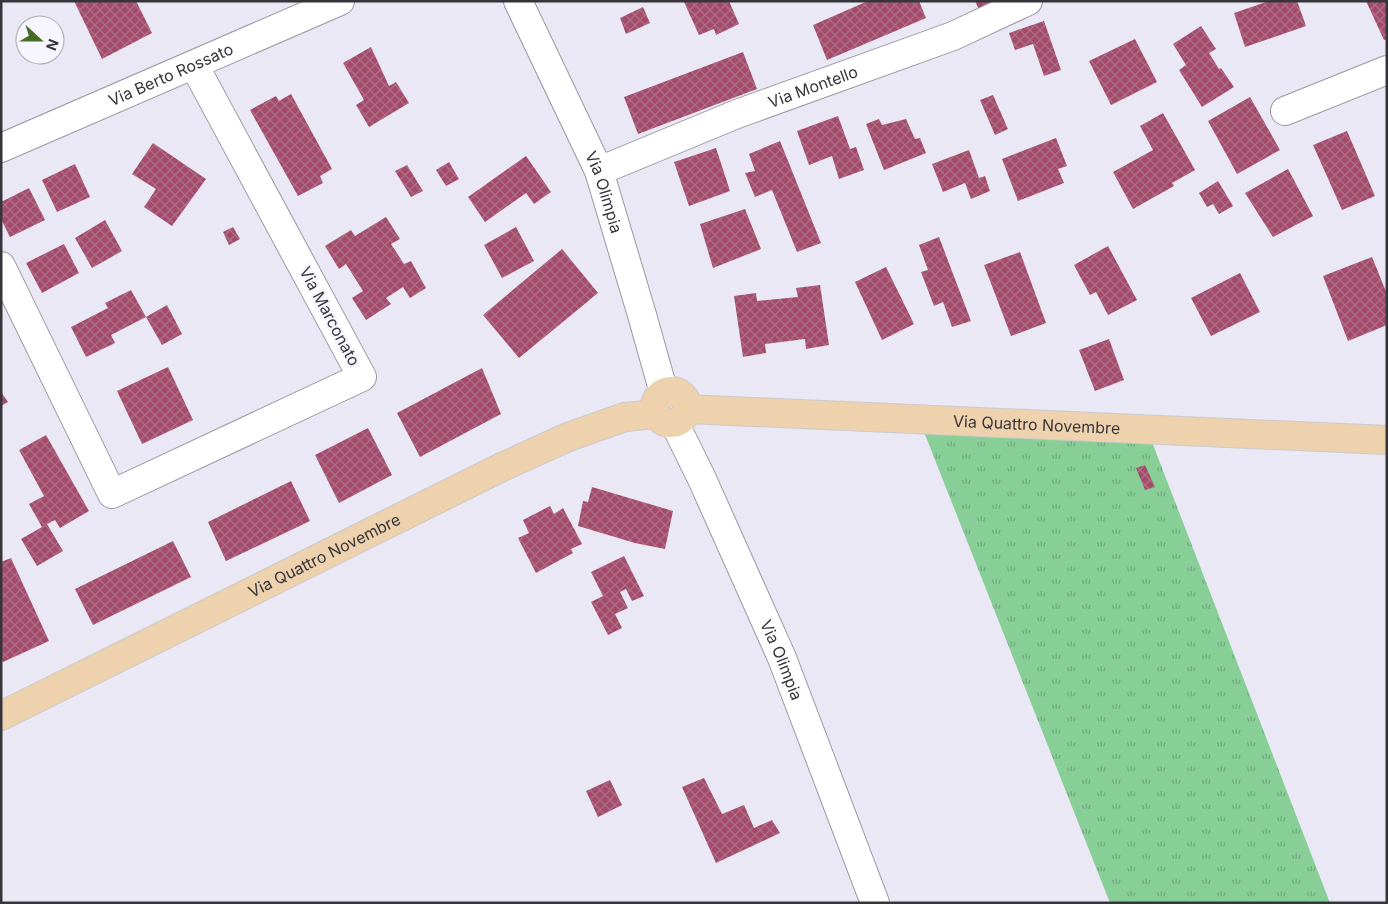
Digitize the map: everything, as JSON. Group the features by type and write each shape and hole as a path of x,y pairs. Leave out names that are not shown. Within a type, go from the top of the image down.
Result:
{"main road":[{"name":"Via Quattro Novembre","path":"1,716 500,468 568,437 625,417 670,410 1387,440"}],"street":[{"name":"Via Berto Rossato","path":"1,148 340,1"},
{"name":"Via Olimpia","path":"518,1 598,171 670,410 782,658 875,903"},
{"name":"Via Montello","path":"598,171 737,114 954,36 1028,1"},
{"name":"Via Marconato","path":"1,266 112,494 362,377 194,65"},
{"path":"1285,111 1387,70"}],"green space":[{"path":"924,432 1150,437 1330,903 1110,903"}],"building":[{"path":"74,1 136,1 152,33 102,59"},
{"path":"729,1 739,24 716,35 714,29 699,35 684,2"},
{"path":"868,1 919,1 926,18 827,60 813,25"},
{"path":"975,1 998,1 979,10"},
{"path":"1269,1 1297,1 1306,26 1245,47 1234,13"},
{"path":"1366,1 1387,1 1387,39 1384,40"},
{"path":"643,7 650,23 626,34 620,18"},
{"path":"1044,21 1061,70 1044,76 1033,44 1015,50 1009,33"},
{"path":"1201,26 1216,49 1209,53 1234,87 1202,107 1179,70 1186,65 1173,44"},
{"path":"1135,39 1157,82 1111,105 1089,61"},
{"path":"371,47 389,86 396,82 409,103 369,127 356,105 364,100 343,63"},
{"path":"743,52 757,89 638,134 624,97"},
{"path":"291,94 332,169 320,176 323,183 298,196 250,110 276,96 279,101"},
{"path":"993,95 1008,129 995,135 980,100"},
{"path":"1250,97 1280,150 1237,174 1208,121"},
{"path":"1163,113 1195,170 1172,183 1174,186 1133,209 1113,172 1153,150 1140,126"},
{"path":"838,116 850,149 856,147 864,170 839,179 832,156 809,165 797,131"},
{"path":"879,119 882,125 906,119 915,139 920,138 926,153 884,170 866,124"},
{"path":"1347,131 1375,196 1342,210 1313,145"},
{"path":"1056,138 1067,166 1058,169 1064,183 1018,201 1002,159"},
{"path":"780,141 821,243 797,252 772,190 755,197 745,173 755,171 749,154"},
{"path":"153,143 206,179 172,226 144,207 156,189 132,174"},
{"path":"716,148 730,191 689,206 674,162"},
{"path":"969,150 979,178 985,176 990,191 971,199 965,183 943,192 932,164"},
{"path":"526,156 551,192 534,204 526,193 485,222 468,197"},
{"path":"449,162 459,179 446,186 436,170"},
{"path":"75,164 90,197 57,212 42,180"},
{"path":"407,165 423,191 411,197 395,171"},
{"path":"1288,169 1313,216 1273,237 1245,193"},
{"path":"1218,181 1233,206 1219,214 1213,204 1207,207 1199,193"},
{"path":"29,188 45,220 10,237 1,219 1,202"},
{"path":"745,209 761,249 713,268 700,224"},
{"path":"386,217 400,239 391,244 404,264 411,261 426,288 410,298 403,287 386,298 391,304 366,320 352,298 363,291 346,264 339,269 325,246 351,230 355,236"},
{"path":"105,220 122,251 92,268 75,238"},
{"path":"233,227 240,239 229,245 223,232"},
{"path":"516,227 534,261 502,278 484,245"},
{"path":"939,237 971,321 952,327 943,302 934,306 921,272 928,270 919,245"},
{"path":"64,244 79,273 42,293 26,263"},
{"path":"1108,246 1137,300 1108,315 1096,292 1090,295 1074,265"},
{"path":"562,249 598,293 519,358 483,315"},
{"path":"1020,252 1046,323 1011,336 984,265"},
{"path":"1372,257 1387,294 1387,325 1348,341 1323,276"},
{"path":"886,267 914,324 882,340 855,282"},
{"path":"1240,273 1260,312 1211,336 1191,298"},
{"path":"820,285 829,345 806,349 805,339 765,344 766,353 743,357 734,296 756,293 757,301 798,297 796,288"},
{"path":"131,290 146,317 111,335 115,343 86,357 71,327 108,308 105,303"},
{"path":"167,305 182,334 162,345 146,317"},
{"path":"1109,339 1124,380 1095,391 1079,350"},
{"path":"168,367 193,420 142,444 117,391"},
{"path":"482,368 501,414 420,457 397,413"},
{"path":"1,392 8,402 1,406"},
{"path":"368,428 392,475 339,503 315,455"},
{"path":"46,435 89,511 60,528 55,520 47,524 63,551 37,566 21,539 42,527 29,504 44,496 19,450"},
{"path":"1145,465 1155,487 1145,490 1136,468"},
{"path":"291,481 310,521 226,561 208,522"},
{"path":"592,487 673,511 665,549 635,543 578,526 583,501 588,502"},
{"path":"550,506 554,514 563,508 582,544 571,549 573,553 536,573 518,538 529,533 523,520"},
{"path":"173,541 191,577 93,625 75,589"},
{"path":"624,556 644,596 632,601 626,589 620,592 628,608 615,614 622,628 608,635 591,602 603,596 591,572"},
{"path":"11,558 49,641 3,662 1,659 1,562"},
{"path":"704,778 722,814 744,805 754,828 772,820 780,833 716,863 682,787"},
{"path":"610,780 622,805 598,817 586,791"}]}
